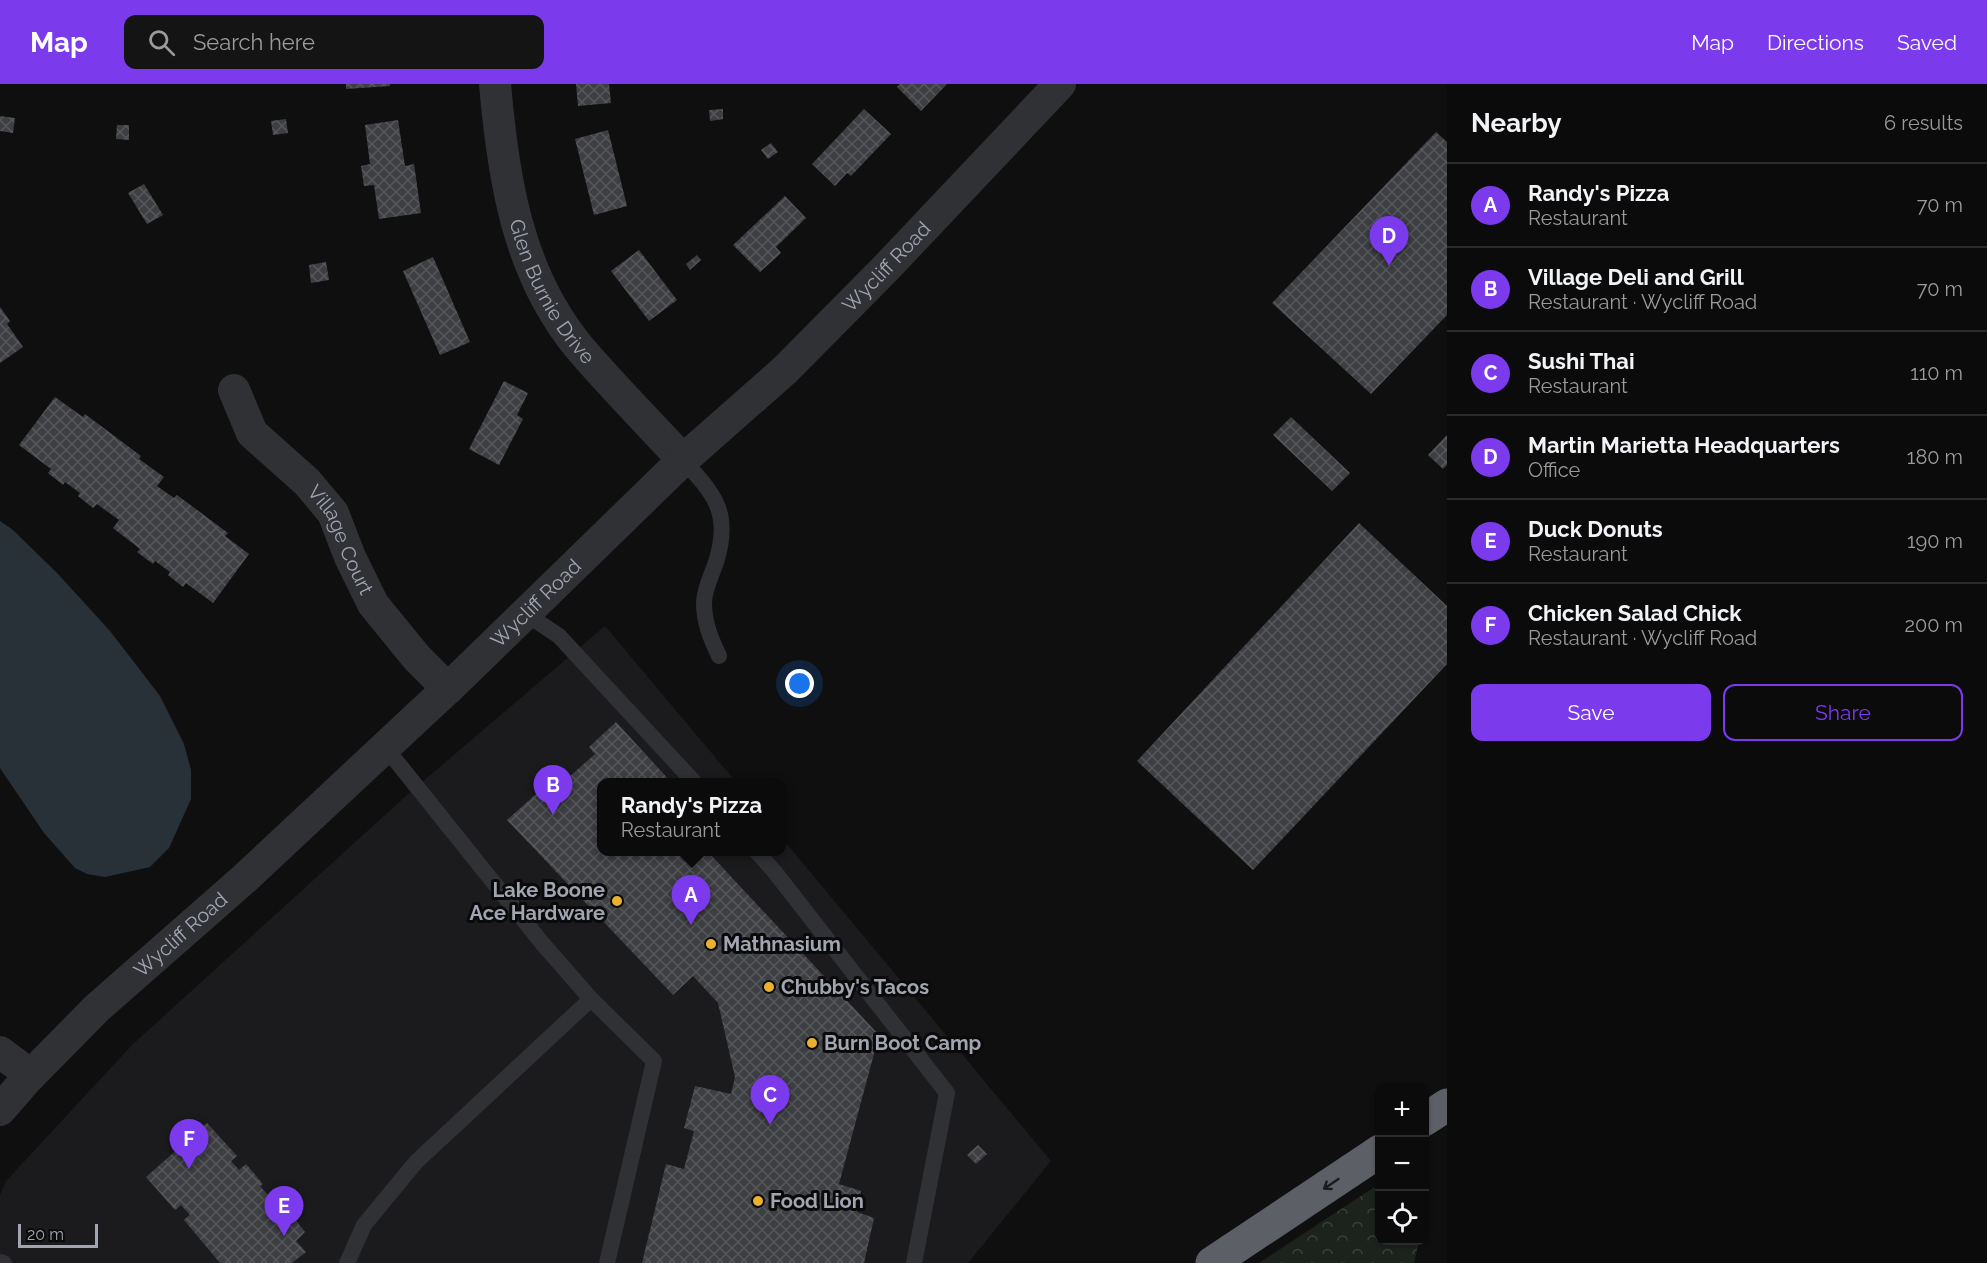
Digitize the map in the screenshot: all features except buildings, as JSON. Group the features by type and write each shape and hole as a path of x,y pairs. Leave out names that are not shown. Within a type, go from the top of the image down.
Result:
{"highway":[{"path":"1429,1117 1447,1105"},
{"path":"1212,1263 1375,1154"}],"street":[{"name":"Glen Burnie Drive","path":"495,84 510,201 521,239 537,278 577,345 683,460"},
{"name":"Wycliff Road","path":"0,1110 97,1008 244,879 448,689 683,460 785,369 894,260 1060,84"},
{"name":"Village Court","path":"234,390 252,433 307,482 333,513 350,557 373,604 417,658 448,689"},
{"path":"0,1052 31,1075"}],"lane":[{"path":"683,460 711,491 720,514 722,535 704,601 706,626 719,656"},
{"path":"526,614 559,636 689,778"},
{"path":"385,747 542,943 591,999 654,1061 607,1263"},
{"path":"761,856 947,1093 914,1263"},
{"path":"347,1263 364,1225 416,1162 591,999"}],"shaded area":[{"path":"0,521 13,530 58,574 110,631 160,696 184,744 191,770 191,799 169,848 150,867 105,877 87,874 75,868 44,833 0,768"},
{"path":"605,626 733,778 597,778 597,856 786,856 786,843 1051,1161 968,1263 0,1263 0,1195 6,1181 132,1045 407,795"}],"green space":[{"path":"1375,1187 1375,1245 1418,1245 1414,1263 1259,1263"}],"place":[{"name":"Martin Marietta Headquarters","path":"1389,266"},
{"name":"Village Deli and Grill","path":"553,815"},
{"name":"Lake Boone Ace Hardware","path":"617,901"},
{"name":"Randy's Pizza","path":"691,925"},
{"name":"Mathnasium","path":"711,944"},
{"name":"Chubby's Tacos","path":"769,987"},
{"name":"Burn Boot Camp","path":"812,1043"},
{"name":"Sushi Thai","path":"770,1125"},
{"name":"Chicken Salad Chick","path":"189,1169"},
{"name":"Food Lion","path":"758,1201"},
{"name":"Duck Donuts","path":"284,1236"}]}
